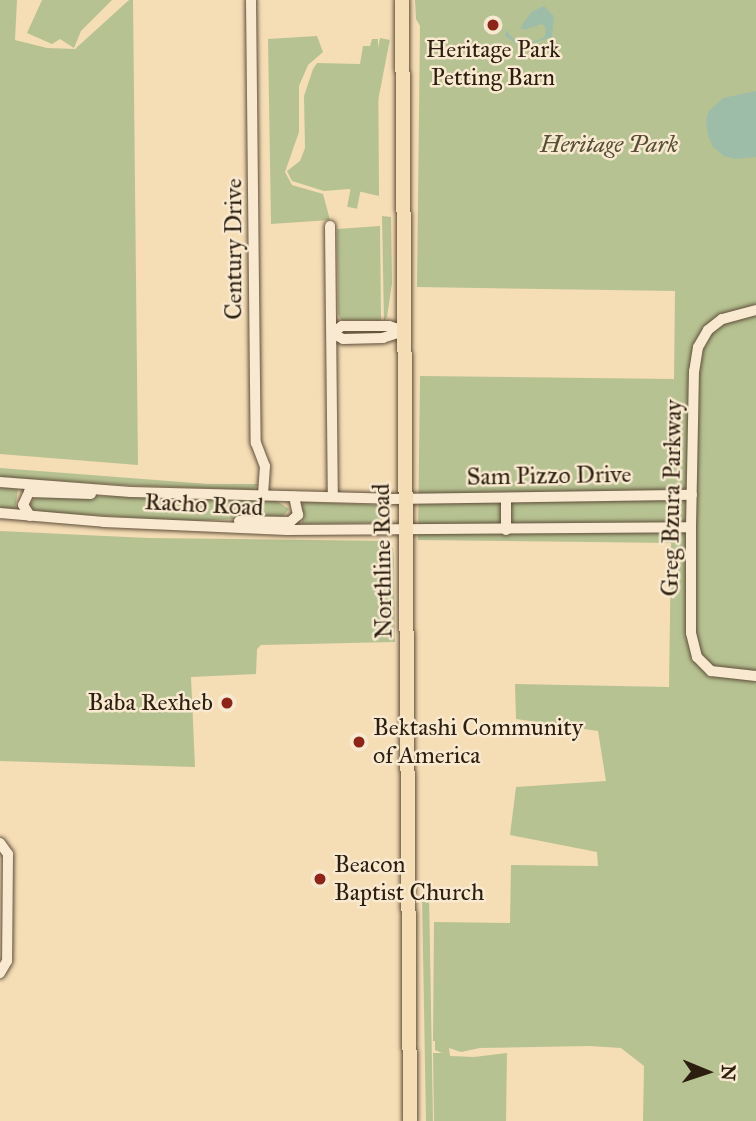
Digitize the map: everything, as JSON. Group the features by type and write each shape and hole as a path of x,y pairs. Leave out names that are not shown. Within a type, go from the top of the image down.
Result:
{"main road":[{"name":"Northline Road","path":"402,0 410,1121"}],"street":[{"name":"Century Drive","path":"251,0 256,443 265,466 263,495"},
{"path":"330,226 333,497"},
{"name":"Greg Bzura Parkway","path":"756,310 722,319 708,330 698,347 694,371 691,527 691,633 697,657 711,671 756,676"},
{"path":"332,333 342,326 389,326 404,331"},
{"name":"Racho Road","path":"0,482 118,491 406,499"},
{"path":"30,516 23,505 29,492 77,496 118,491"},
{"name":"Sam Pizzo Drive","path":"406,499 692,495"},
{"path":"187,526 240,521 290,522 298,515 294,496"},
{"path":"506,498 506,530"},
{"name":"Racho Road","path":"0,513 187,526 406,531"},
{"path":"406,531 691,527"},
{"path":"0,843 8,854 7,961 1,972"}],"green space":[{"path":"0,0 17,0 15,40 47,48 75,49 129,0 133,0 138,465 0,454"},
{"path":"42,0 112,0 81,31 74,48 60,39 52,44 27,33"},
{"name":"Heritage Park","path":"415,0 756,0 756,1121 643,1121 644,1066 621,1048 589,1046 480,1048 461,1052 449,1048 450,1056 474,1057 507,1053 506,1121 434,1121 433,1053 442,1053 435,1050 433,1041 434,922 510,923 511,865 598,866 597,852 510,835 516,787 606,781 598,731 516,719 515,684 669,687 671,543 418,540 420,376 674,379 675,291 417,287 420,26 416,19"},
{"path":"317,36 323,52 308,65 299,86 299,132 285,172 292,185 323,194 330,220 271,224 268,39"},
{"path":"380,38 390,40 357,209 347,207"},
{"path":"372,39 378,39 379,196 349,189 324,191 292,181 287,171 300,161 305,148 304,96 313,69 317,63 360,64 363,46 370,46"},
{"path":"382,216 391,217 392,283 387,317 384,321"},
{"path":"380,226 381,321 341,320 338,314 337,229"},
{"path":"0,468 208,484 258,484 253,490 123,485 0,477"},
{"path":"0,487 18,489 15,510 0,509"},
{"path":"124,496 277,501 289,509 283,517 189,521 40,512 31,508 30,503 37,497"},
{"path":"302,504 382,505 382,523 302,524"},
{"path":"0,531 148,538 387,541 393,549 394,558 395,642 261,645 257,649 256,674 191,677 195,767 0,761"},
{"path":"422,893 429,893 433,1121 426,1121"}],"shaded area":[{"path":"544,6 554,16 552,37 521,47 505,36 506,30 515,41 527,44 545,37 546,28 542,24 524,30 520,28 531,12"},
{"path":"756,91 756,157 735,159 724,156 713,147 708,136 708,112 723,98"}],"place":[{"name":"Heritage Park Petting Barn","path":"493,25"},
{"name":"Baba Rexheb","path":"227,703"},
{"name":"Bektashi Community of America","path":"359,742"},
{"name":"Beacon Baptist Church","path":"320,879"}]}
